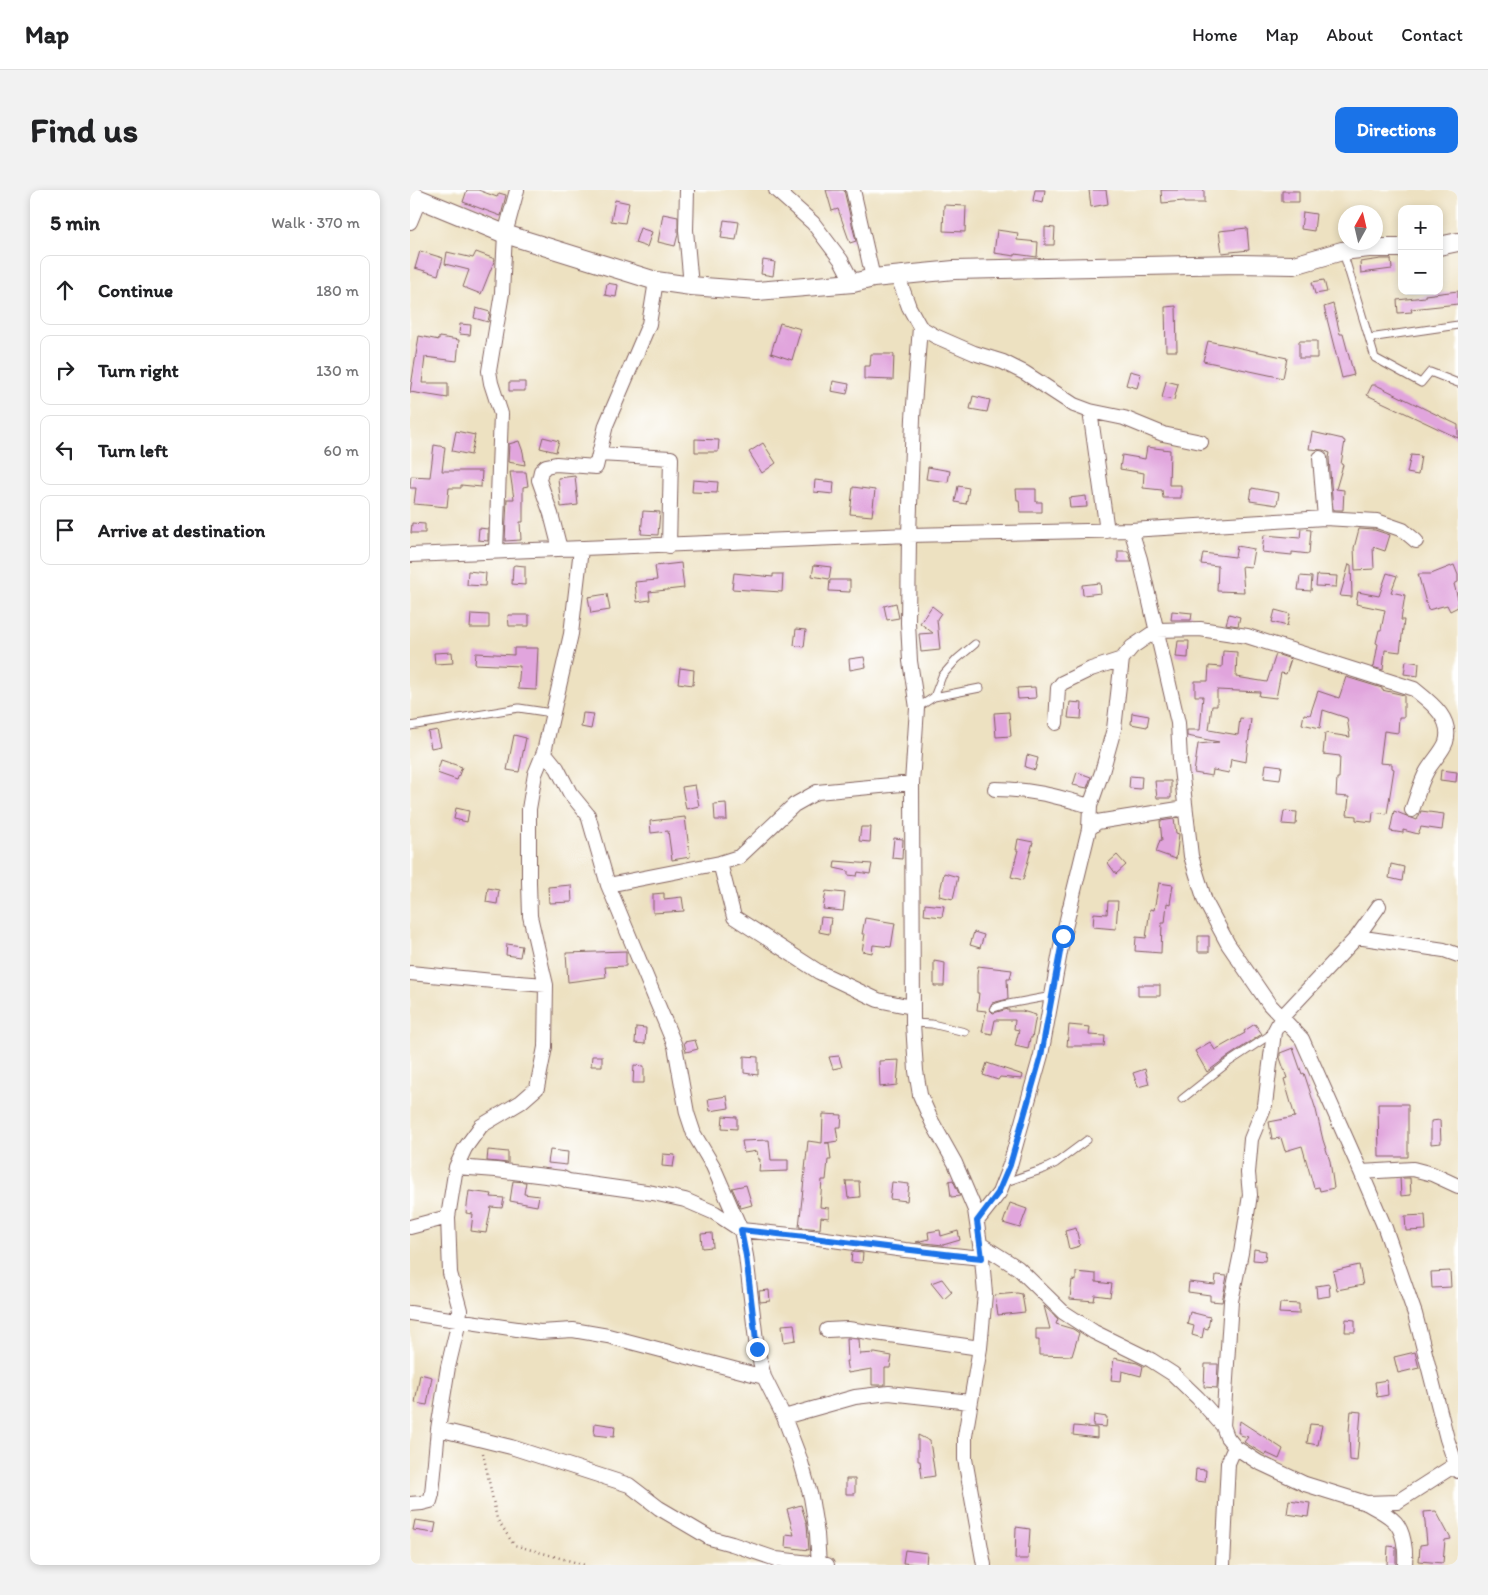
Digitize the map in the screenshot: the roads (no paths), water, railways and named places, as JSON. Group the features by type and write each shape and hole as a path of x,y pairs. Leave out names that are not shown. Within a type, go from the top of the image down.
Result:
{"street":[{"path":"496,552 501,414 489,371 502,293 505,234 518,190"},
{"path":"687,190 686,230 691,286"},
{"path":"776,190 813,223 842,260 853,283"},
{"path":"853,190 873,278"},
{"path":"410,222 414,197 505,234 656,281 691,286 757,291 853,283 873,278 954,270 1229,264 1294,265 1342,251 1369,248 1398,248"},
{"path":"1443,245 1458,242"},
{"path":"898,276 920,327 909,535 908,623 910,661 917,708 912,784 912,1023 920,1096 955,1163 975,1210 981,1251 985,1294 980,1348 965,1436 965,1459 984,1565"},
{"path":"560,549 551,514 539,480 541,471 546,466 556,464 596,467 606,425 648,324 656,281"},
{"path":"920,327 935,336 974,353 1003,362 1025,373 1074,405 1090,411 1124,418 1163,434 1201,442"},
{"path":"1090,411 1107,531"},
{"path":"599,454 670,458 669,546"},
{"path":"1320,458 1325,518"},
{"path":"410,554 669,546 909,535 1107,531 1325,518 1377,521 1403,530 1416,541"},
{"path":"1131,530 1158,630 1178,723 1191,856 1206,901 1228,944 1270,1004 1302,1039 1385,1228 1415,1314 1453,1439 1457,1466 1397,1502 1366,1503"},
{"path":"410,1504 422,1504 430,1501 438,1430 448,1367 459,1321 460,1310 450,1273 448,1217 456,1167 465,1148 481,1126 521,1102 536,1088 545,1047 546,984 530,916 529,809 535,774 544,752 571,634 581,549"},
{"path":"1056,723 1058,688 1062,684 1091,669 1122,658 1132,647 1158,630 1200,629 1247,636 1414,689 1434,705 1443,716 1447,734 1452,745 1426,773 1412,810"},
{"path":"977,1221 998,1193 1010,1165 1041,1056 1063,936 1089,829 1090,806 1114,729 1122,658"},
{"path":"438,1430 511,1447 629,1484 659,1508 710,1538 776,1559 821,1564 810,1497 800,1459 784,1417 764,1377 757,1349 741,1230 713,1166 694,1134 687,1113 675,1046 608,885 588,815 570,793 557,768 544,752"},
{"path":"608,885 720,863 739,857 794,805 817,792 839,788 912,784"},
{"path":"995,790 1018,789 1042,792 1090,806"},
{"path":"1089,829 1097,822 1185,808"},
{"path":"720,863 734,917 819,972 878,1000 912,1007"},
{"path":"1223,1426 1231,1301 1250,1195 1248,1173 1251,1139 1265,1105 1274,1032 1282,1017 1357,937 1379,906"},
{"path":"1357,937 1444,950 1458,955"},
{"path":"410,972 493,982 546,984"},
{"path":"456,1167 562,1178 568,1181 653,1193 685,1200 715,1213 741,1230 811,1237 905,1250 981,1251 1018,1268 1063,1312 1094,1332 1151,1360 1173,1374 1223,1426 1227,1437 1235,1447 1258,1462 1305,1484 1366,1503 1394,1520 1402,1534 1406,1558 1405,1565"},
{"path":"1361,1172 1413,1169 1432,1174 1458,1186"},
{"path":"410,1227 448,1217"},
{"path":"410,1313 540,1332 574,1330 608,1336 764,1377"},
{"path":"827,1330 848,1329 980,1348"},
{"path":"784,1417 855,1397 889,1393 970,1402"},
{"path":"1223,1565 1228,1463 1235,1447"}],"lane":[{"path":"1342,251 1375,358 1421,383 1430,372 1458,383"},
{"path":"1369,338 1458,325"},
{"path":"934,697 942,676 957,659 975,644"},
{"path":"917,708 934,697 980,688"},
{"path":"410,726 519,708 552,713"},
{"path":"994,1008 1052,996"},
{"path":"912,1023 932,1024 965,1032"},
{"path":"1182,1099 1229,1062 1274,1032"},
{"path":"1002,1183 1056,1163 1087,1140"}]}
